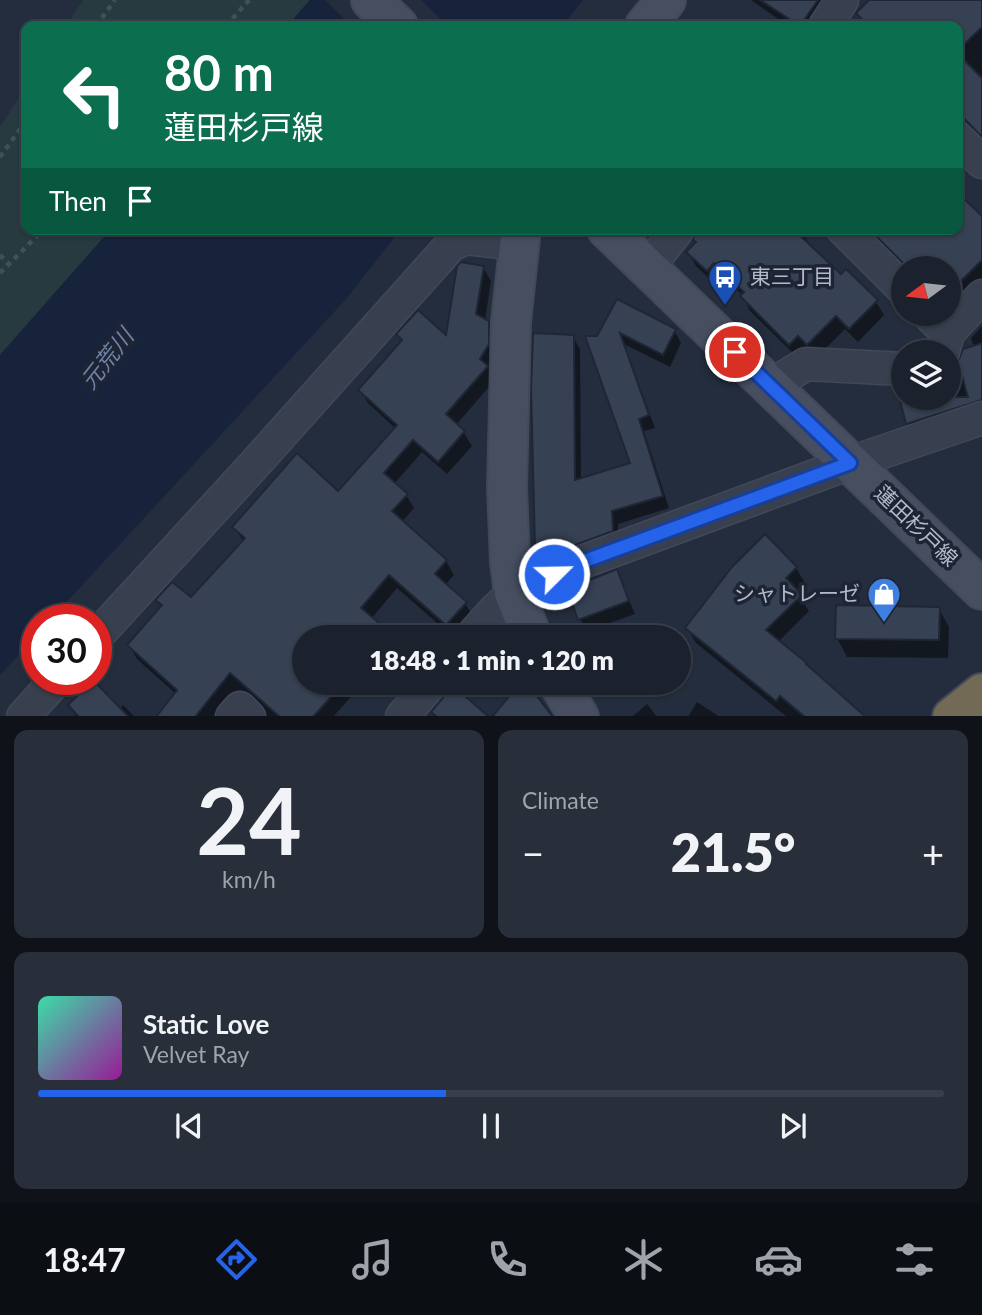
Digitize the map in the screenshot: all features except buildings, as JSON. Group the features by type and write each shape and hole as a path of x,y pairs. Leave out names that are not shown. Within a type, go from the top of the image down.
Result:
{"highway":[{"path":"952,716 982,693"}],"main road":[{"path":"371,0 393,21"},
{"path":"649,21 666,0"},
{"name":"蓮田杉戸線","path":"613,235 982,590"},
{"path":"519,236 511,322 507,486 514,593 527,625"},
{"path":"566,695 579,716"}],"street":[{"path":"963,144 982,162"},
{"path":"648,268 673,235"},
{"path":"849,235 891,277"},
{"path":"112,620 451,244 466,238 519,236"},
{"path":"939,333 982,296"},
{"path":"770,386 806,364 891,368"},
{"path":"481,625 514,593 574,565 850,463 982,418"},
{"path":"23,716 54,695"},
{"path":"402,716 421,695"},
{"path":"232,716 240,708 249,716"}],"path":[{"path":"100,21 115,0"},
{"path":"230,21 249,0"},
{"path":"0,157 21,128"},
{"path":"0,273 38,235"},
{"path":"0,255 10,265"}],"green space":[{"path":"83,0 310,0 291,21 69,21"},
{"path":"21,95 21,235 106,235 0,355 0,127"}],"water":[{"path":"310,0 583,0 566,21 291,21"},
{"name":"元荒川","path":"106,235 396,235 347,298 65,604 21,604 21,652 0,675 0,355"}],"pier":[{"path":"325,0 421,0 443,21 347,21"}],"place":[{"name":"東三丁目","path":"725,307"},
{"name":"シャトレーゼ","path":"884,624"}],"route":[{"path":"554,574 850,463 735,352"}]}
